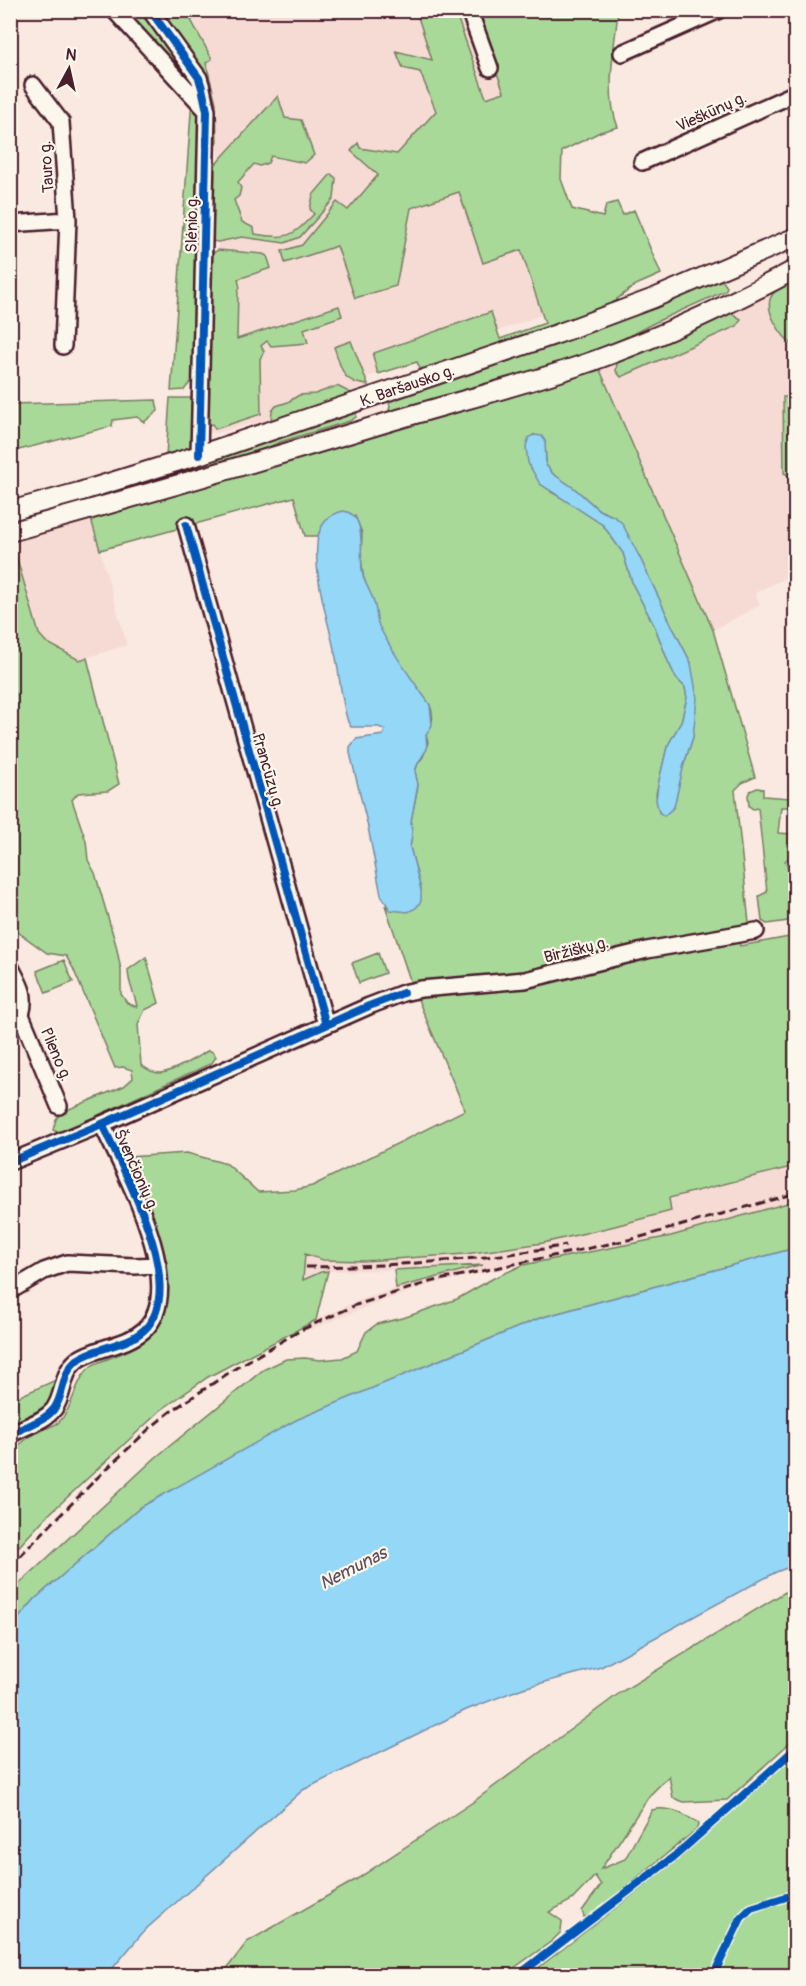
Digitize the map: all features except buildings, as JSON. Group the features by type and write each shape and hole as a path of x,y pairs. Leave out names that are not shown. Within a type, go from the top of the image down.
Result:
{"main road":[{"name":"K. Baršausko g.","path":"10,511 199,455 557,334 632,306 795,237"},
{"name":"K. Baršausko g.","path":"10,532 261,461 596,360 743,297 795,269"},
{"path":"377,395 386,423"}],"street":[{"path":"114,10 207,111"},
{"name":"Slėnio g.","path":"150,10 199,78 207,111 199,455"},
{"path":"469,10 490,68"},
{"path":"622,53 719,10"},
{"name":"Tauro g.","path":"33,85 61,122 68,220 63,346"},
{"name":"Vieškūnų g.","path":"642,162 795,93"},
{"path":"10,224 68,220"},
{"name":"Prancūzų g.","path":"186,525 326,1025"},
{"name":"Biržiškų g.","path":"326,1025 403,993 421,989 491,985 525,980 647,950 756,931"},
{"name":"Plieno g.","path":"10,966 21,988 24,1002 16,1017 59,1106"},
{"path":"10,1162 326,1025"},
{"name":"Švenčionių g.","path":"10,1435 48,1415 56,1407 68,1370 76,1361 132,1338 145,1329 152,1319 158,1298 156,1252 138,1203 102,1124"},
{"path":"10,1291 44,1271 67,1263 135,1266 158,1264"}],"shaded area":[{"path":"171,11 566,11 544,314 364,378 368,385 353,394 263,422 217,433 208,431 208,353 216,350 219,173 216,103"},
{"path":"795,279 795,573 755,593 760,605 713,630 600,370 731,313"},
{"path":"91,519 127,645 79,660 46,642 39,634 12,542"},
{"path":"795,1166 795,1201 671,1236 426,1286 368,1306 307,1331 304,1325 355,1302 396,1288 479,1266 328,1271 303,1280 304,1254 323,1260 364,1261 465,1254 543,1243 671,1211 669,1198"}],"green space":[{"path":"122,11 141,11 187,71 192,85"},
{"path":"156,11 203,11 191,20 212,59 206,63 216,103 217,144 213,138 212,105"},
{"path":"416,11 455,11 486,98 504,92 474,11 618,11 611,85 614,114 618,127 600,132 562,151 561,179 572,209 603,217 606,205 617,202 623,215 634,210 661,274 636,285 617,299 617,304 434,366 420,369 417,362 378,374 374,353 491,312 500,339 545,323 521,250 483,263 459,192 411,208 396,286 355,298 337,246 285,263 282,251 302,245 337,202 348,210 378,175 351,151 358,143 360,148 397,154 436,111 420,72 403,68 396,51 432,60"},
{"path":"278,96 285,118 301,120 314,155 305,163 271,156 268,163 260,166 254,164 238,182 241,188 239,196 234,200 242,222 254,228 255,234 282,236 294,232 314,214 310,209 313,195 331,174 336,178 334,199 300,237 285,243 242,237 212,241 210,236 213,167"},
{"path":"192,99 201,112 194,378 184,390 171,391"},
{"path":"218,250 263,254 267,256 271,268 238,279 240,288 238,290 237,339 339,306 342,316 304,329 308,343 271,346 267,341 261,346 264,351 260,359 261,414 215,429 212,424 207,425 211,254"},
{"path":"795,279 795,347 775,323 770,301 777,290"},
{"path":"722,280 727,287 725,291 607,347 541,370 388,415 390,406 388,400 573,339"},
{"path":"731,313 741,319 737,326 621,377 616,371 617,363"},
{"path":"351,341 368,385 359,384 347,378 341,368 334,347"},
{"path":"600,370 713,630 755,777 742,783 735,790 749,923 744,927 532,975 412,986 385,905 390,910 421,890 410,847 411,821 418,785 415,772 428,742 426,735 433,718 430,705 400,664 378,626 363,575 362,533 355,516 321,529 318,536 305,536 294,497 100,550 91,519","holes":["534,435 545,441 546,465 553,474 574,488 599,510 615,517 640,558 691,663 693,737 684,764 659,812 656,794 667,747 681,722 687,698 685,687 676,678 668,661 655,627 633,585 623,553 603,525 551,492"]},
{"path":"337,386 353,394 271,420 272,411 276,406 299,395 315,394"},
{"path":"783,397 795,397 795,490 788,475 784,473"},
{"path":"170,398 193,398 192,444 190,447 166,456"},
{"path":"156,400 158,411 144,422 137,417 113,420 112,426 11,452 11,404"},
{"path":"357,411 356,417 350,421 280,442 257,452 11,524 11,520 157,477"},
{"path":"15,552 39,634 46,642 79,660 87,658 119,784 108,791 78,793 72,800 86,841 88,860 95,873 116,945 121,970 121,994 127,1003 137,1007 128,970 146,957 159,1003 145,1010 138,1024 141,1065 154,1072 164,1073 209,1050 216,1057 212,1063 59,1133 53,1130 56,1119 62,1112 124,1086 133,1078 132,1070 123,1067 115,1068 66,956 47,953 11,927 10,553"},
{"path":"757,788 763,789 763,796 790,798 791,791 795,795 794,807 781,807 778,833 792,834 790,857 785,861 795,885 795,920 767,924 762,921 759,896 767,892 758,808 753,809 749,806 748,795 750,791"},
{"path":"795,936 795,1166 669,1198 671,1211 543,1243 465,1254 364,1261 323,1260 305,1254 303,1280 328,1271 316,1320 208,1377 161,1410 45,1518 11,1555 10,1456 27,1438 58,1423 68,1409 87,1371 95,1364 141,1344 150,1337 162,1320 168,1299 167,1275 162,1249 128,1157 187,1153 227,1164 258,1192 295,1190 312,1186 465,1110 416,995 481,991 527,985 625,961 738,938 740,946"},
{"path":"378,953 385,973 359,983 352,963"},
{"path":"64,960 73,982 46,993 37,971"},
{"path":"795,1201 795,1248 540,1318 416,1370 141,1507 35,1599 11,1627 11,1594 16,1587 155,1458 263,1370 286,1359 342,1358 357,1351 366,1332 377,1324 403,1318 457,1299 523,1265 671,1236"},
{"path":"483,1265 396,1288 394,1270"},
{"path":"58,1379 52,1398 43,1409 11,1425 11,1400"},
{"path":"795,1586 795,1738 727,1800 684,1802 673,1798 669,1776 649,1796 601,1869 625,1859 652,1810 665,1809 682,1814 699,1823 696,1830 591,1915 584,1917 582,1911 601,1885 595,1876 572,1900 549,1912 562,1921 561,1932 504,1975 222,1975 247,1942 357,1879 473,1802 621,1692"},
{"path":"795,1752 795,1975 529,1975 680,1858"}],"water":[{"path":"542,436 545,441 546,465 553,474 574,488 599,510 622,523 691,663 697,698 693,737 674,807 664,816 659,812 656,800 658,785 667,747 681,722 687,698 685,687 676,678 668,661 655,627 633,585 623,553 603,525 540,484 528,463 526,446 529,437"},
{"path":"344,511 352,514 360,528 363,576 374,602 379,625 397,658 430,705 432,725 426,735 427,749 415,771 418,785 411,821 410,847 421,890 421,901 416,908 408,912 390,910 381,895 368,827 350,753 350,747 356,739 383,735 385,730 379,727 351,727 348,722 320,588 317,558 319,532 328,518"},
{"name":"Nemunas","path":"795,1248 795,1565 776,1572 601,1667 523,1688 466,1710 303,1790 145,1930 107,1975 11,1975 11,1627 35,1599 141,1507 296,1420 540,1318"}],"railway":[{"path":"10,1566 150,1428 236,1368 301,1330 356,1305 430,1282 637,1238 796,1193"},
{"path":"306,1267 436,1262 566,1245"}],"cycle path":[{"path":"150,10 199,78 207,111 199,455"},
{"path":"186,525 326,1025"},
{"path":"10,1162 403,993"},
{"path":"10,1435 39,1421 54,1409 68,1371 77,1360 136,1336 144,1330 156,1311 160,1286 148,1228 102,1124"},
{"path":"517,1976 676,1855 796,1748"},
{"path":"713,1976 741,1918 751,1908 796,1894"}]}
